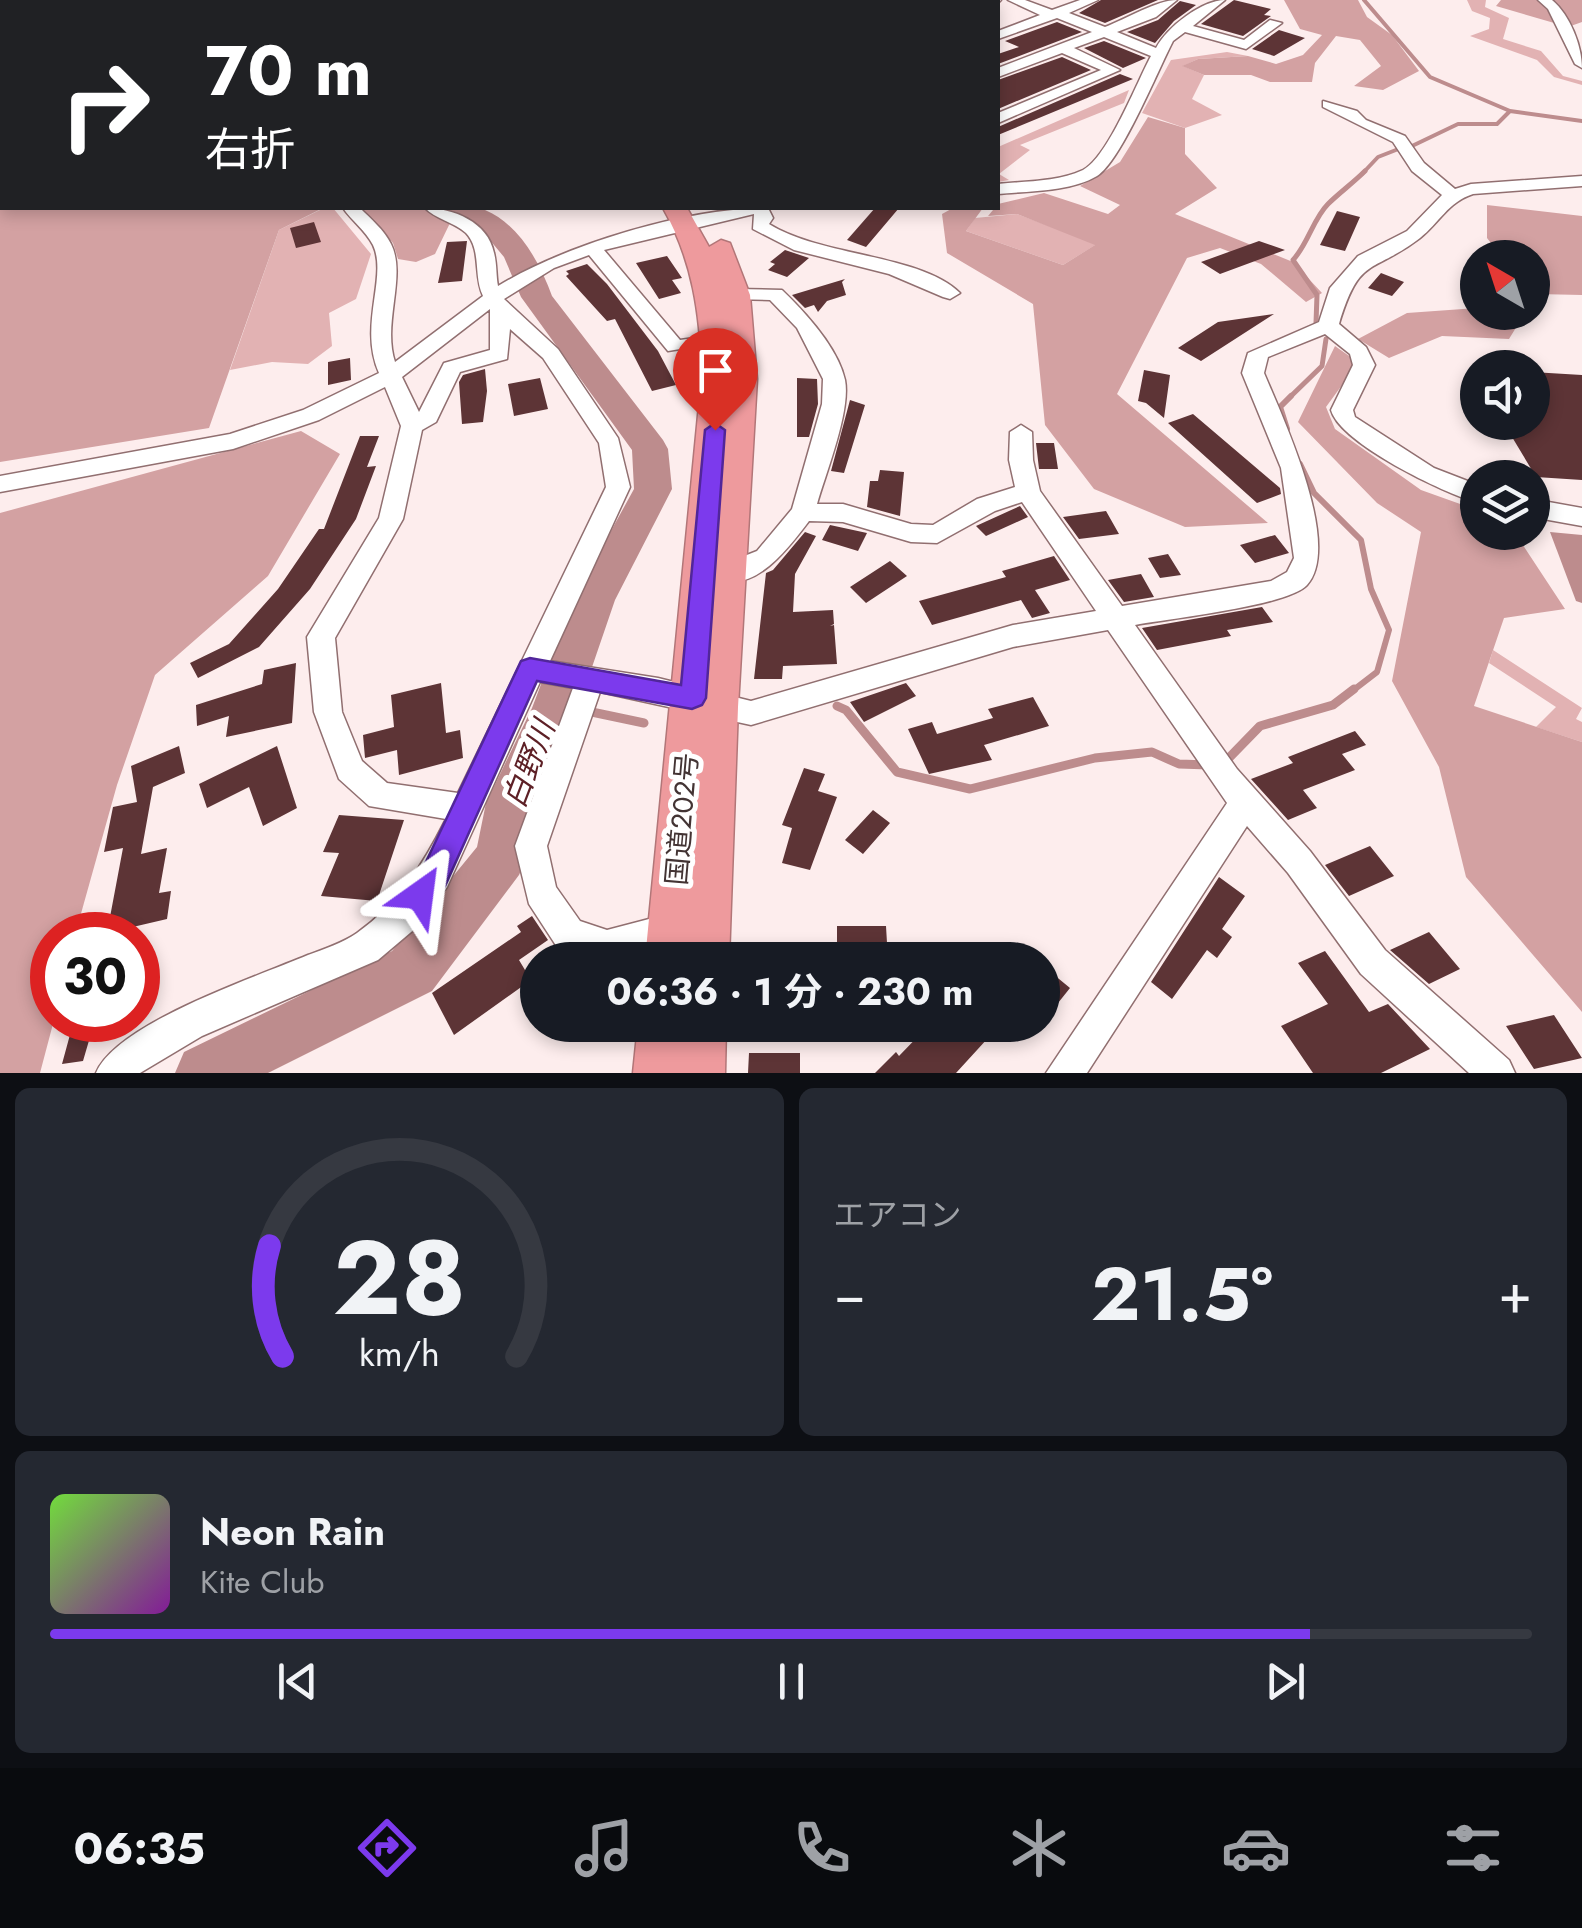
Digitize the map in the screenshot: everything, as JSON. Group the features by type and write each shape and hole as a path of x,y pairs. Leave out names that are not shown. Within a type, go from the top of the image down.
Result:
{"highway":[{"name":"国道202号","path":"671,942 705,702 728,573 742,378 736,294 692,214"},
{"name":"国道202号","path":"692,214 716,338 705,702 704,942"},
{"path":"659,1073 662,1042"},
{"path":"699,1073 700,1042"}],"street":[{"path":"1014,0 1158,53"},
{"path":"1000,34 1092,0"},
{"path":"1000,72 1151,14 1171,0"},
{"path":"1000,189 1058,182 1092,172 1108,154 1158,53 1181,27 1219,0"},
{"path":"1544,0 1575,32 1582,64"},
{"path":"1181,27 1246,44 1275,23"},
{"path":"1000,117 1112,70 1061,48"},
{"path":"1328,104 1399,139 1418,168 1452,194"},
{"path":"1328,326 1340,288 1365,260 1413,235 1452,194 1471,188 1582,181"},
{"path":"354,210 384,245 386,260 377,321 390,376 412,426 390,519 322,638 328,712 350,770 380,796 467,808"},
{"path":"115,1073 124,1062 189,1023 366,948 405,915 435,876 618,488 610,444 600,428 550,354 498,303 488,284 486,250 472,230 437,210"},
{"path":"0,484 233,441 311,415 390,376 498,303 547,264 692,214 736,210"},
{"path":"759,210 764,218 759,225 772,234 800,246 903,272 950,293"},
{"path":"592,248 675,346 716,338"},
{"path":"728,573 766,558 803,512 833,404 834,379 806,325 775,294 736,294"},
{"path":"412,426 428,416 450,368 500,354 498,303"},
{"path":"1328,326 1359,350 1364,365 1342,410 1345,422 1426,474 1460,488"},
{"path":"530,669 589,684 750,713 1013,636 1276,590 1297,579 1308,558 1293,468 1253,373 1258,353 1328,326"},
{"path":"1020,432 1028,492 1228,778 1299,862 1373,962 1496,1073"},
{"path":"803,512 843,513 911,533 937,534 986,505 1028,492"},
{"path":"1550,511 1582,517"},
{"path":"589,684 531,846 541,893 569,935 591,942"},
{"path":"1065,1073 1228,778"}],"shaded area":[{"path":"1284,0 1358,0 1367,17 1392,35 1419,71 1383,90 1354,86 1381,66 1360,40 1336,36 1315,63 1312,82 1270,82 1251,75 1204,75 1182,66 1198,59 1248,56 1276,64 1303,55 1322,35 1300,29"},
{"path":"1467,0 1486,0 1485,7 1509,18 1503,39 1541,51 1563,76 1582,81 1582,85 1554,77 1537,60 1470,36 1489,29 1490,18 1472,11"},
{"path":"1501,0 1582,0 1582,22 1568,27 1496,6"},
{"path":"1227,52 1248,56 1198,59 1183,66 1204,75 1192,99 1222,115 1185,128 1142,113 1171,60"},
{"path":"1129,90 1124,103 1020,145 1030,150 1000,173 1000,146"},
{"path":"1148,117 1185,128 1185,154 1217,188 1175,214 1293,262 1322,293 1306,302 1261,264 1220,248 1187,258 1117,394 1268,523 1185,527 1094,489 1045,425 1033,304 947,253 942,214 949,210 982,210 966,231 1063,265 1095,245 1017,214 988,216 993,210 1000,210 1000,204 1044,193 1108,214 1120,205 1080,186 1120,162"},
{"path":"1487,205 1582,216 1582,295 1550,294 1550,240 1487,238"},
{"path":"0,210 319,210 279,230 209,428 0,462"},
{"path":"320,210 335,210 371,254 356,299 329,313 332,346 308,364 272,362 230,370 279,230"},
{"path":"364,210 429,210 450,223 435,254 416,262 398,259 393,243"},
{"path":"1017,214 1097,244 1063,265 966,231 975,218"},
{"path":"1460,309 1460,330 1515,330 1509,339 1442,336 1389,358 1358,339 1407,313"},
{"path":"1335,346 1352,358 1353,370 1326,407 1335,429 1421,490 1460,504 1460,550 1526,550 1565,609 1504,618 1474,706 1582,742 1582,1012 1466,877 1439,767 1392,681 1421,532 1377,503 1298,422"},
{"path":"301,431 340,454 268,576 155,675 117,785 81,912 30,912 30,1042 48,1042 40,1073 0,1073 0,513"},
{"path":"1550,532 1582,535 1582,603 1576,601"},
{"path":"1493,650 1582,708 1576,719 1582,722 1582,742 1536,727 1556,707 1489,663"}],"building":[{"path":"1101,0 1158,0 1105,23 1079,13"},
{"path":"1234,0 1271,9 1264,15 1271,16 1243,36 1201,24"},
{"path":"1180,1 1196,5 1174,21 1155,43 1127,32 1158,20"},
{"path":"1057,22 1082,32 1000,63 1000,53 1019,47 1005,41"},
{"path":"1279,30 1305,38 1274,56 1252,49"},
{"path":"1104,41 1146,58 1123,68 1084,48"},
{"path":"1062,57 1091,70 1000,108 1000,79"},
{"path":"1120,74 1133,79 1000,134 1000,126"},
{"path":"873,210 897,210 866,247 847,240"},
{"path":"1337,211 1360,217 1345,251 1320,245"},
{"path":"314,222 321,242 296,248 290,228"},
{"path":"467,241 462,281 438,283 447,242"},
{"path":"1259,241 1285,250 1220,274 1201,262"},
{"path":"785,250 809,258 787,277 768,270 775,264 770,262"},
{"path":"667,256 682,278 672,280 681,293 659,299 636,263"},
{"path":"587,264 658,351 676,385 652,391 615,319 607,321 566,276 566,271"},
{"path":"1381,273 1404,282 1392,296 1368,288"},
{"path":"845,279 842,282 846,295 827,301 818,312 814,305 805,308 792,295"},
{"path":"1274,314 1201,361 1178,348 1218,322"},
{"path":"350,358 351,380 328,385 328,362"},
{"path":"485,369 483,422 462,424 459,382 463,375"},
{"path":"1144,370 1170,375 1164,418 1138,401"},
{"path":"1550,373 1582,375 1582,480 1550,478 1550,460 1526,460 1514,440 1550,440"},
{"path":"540,378 548,409 514,416 508,384"},
{"path":"797,378 817,379 818,404 809,437 797,437"},
{"path":"850,400 865,405 844,473 831,471"},
{"path":"1193,414 1280,488 1281,494 1257,503 1168,423"},
{"path":"360,436 379,436 367,467 376,466 356,519 310,589 259,647 198,678 190,663 229,644 278,589 319,529 324,529"},
{"path":"1036,443 1054,443 1058,469 1039,469"},
{"path":"880,470 904,472 900,516 867,507 870,481 878,481"},
{"path":"1020,506 1028,517 986,536 976,526"},
{"path":"1106,511 1119,534 1079,539 1063,517"},
{"path":"830,525 867,533 858,551 822,540"},
{"path":"805,532 816,536 795,574 793,612 833,610 834,624 830,626 834,625 837,664 783,666 782,679 754,679 766,573 773,570"},
{"path":"1275,535 1289,553 1255,563 1240,545"},
{"path":"1168,554 1181,575 1160,578 1148,558"},
{"path":"1054,556 1070,580 1035,590 1050,613 1032,618 1021,600 932,625 919,601 1006,577 1002,571"},
{"path":"890,561 907,576 866,603 850,587"},
{"path":"1141,574 1154,597 1124,602 1108,580"},
{"path":"1262,607 1273,622 1227,630 1231,636 1157,650 1142,628"},
{"path":"296,663 292,723 226,737 229,716 197,726 196,705 262,684 264,670"},
{"path":"441,683 446,733 460,730 463,758 399,775 397,750 365,758 363,735 394,727 391,695"},
{"path":"906,683 916,696 864,722 850,702"},
{"path":"1033,697 1049,726 984,745 992,760 929,774 908,729 932,722 937,734 993,718 988,709"},
{"path":"1355,731 1366,745 1342,754 1355,770 1303,790 1317,808 1288,820 1251,779 1293,763 1288,757"},
{"path":"179,746 185,773 153,787 141,854 167,848 159,893 171,891 167,919 160,921 160,912 111,912 123,848 104,852 113,807 137,802 131,766"},
{"path":"277,746 297,808 263,826 249,787 207,808 199,784"},
{"path":"804,768 825,774 818,791 837,797 810,870 782,863 792,828 782,825"},
{"path":"873,810 890,823 863,854 845,840"},
{"path":"339,815 404,820 377,901 321,896 339,853 323,852"},
{"path":"1370,846 1394,876 1349,896 1325,865"},
{"path":"1219,877 1245,896 1222,929 1232,937 1217,958 1207,950 1172,999 1151,982"},
{"path":"532,916 548,940 520,942 520,988 454,1035 432,993 521,932 517,926"},
{"path":"837,926 886,926 887,942 837,942"},
{"path":"1429,932 1460,969 1429,984 1390,950"},
{"path":"1325,951 1369,1012 1388,1004 1430,1049 1381,1073 1313,1073 1281,1026 1328,1004 1298,963"},
{"path":"1060,980 1070,988 1060,1000"},
{"path":"1554,1015 1582,1058 1534,1069 1506,1026"},
{"path":"68,1042 89,1042 83,1061 62,1064"},
{"path":"913,1042 984,1042 956,1073 875,1073 896,1052 899,1056"},
{"path":"749,1053 800,1053 800,1073 748,1073"}],"waterway":[{"path":"1364,0 1430,77 1510,111"},
{"path":"1412,146 1458,124 1497,124 1510,111"},
{"path":"1510,111 1582,121"},
{"path":"1364,172 1378,157 1401,148"},
{"path":"1316,323 1317,295 1293,260 1323,210 1364,172"},
{"name":"白野川","path":"205,1073 412,971 501,858 511,803 555,708 594,600 653,489 650,449 537,297 518,255 499,233 464,210"},
{"path":"1289,398 1322,366 1326,339"},
{"path":"1287,429 1280,407 1289,398"},
{"path":"1300,464 1314,493 1361,540 1371,589 1389,630 1377,672 1351,692"},
{"path":"1226,761 1260,726 1333,705 1354,689"},
{"path":"837,706 846,710 897,772 970,789 1095,758 1152,752 1179,764 1209,765"},
{"path":"555,708 574,710"},
{"path":"587,711 644,723"}],"route":[{"path":"420,895 435,876 530,669 692,698 715,430"}]}
